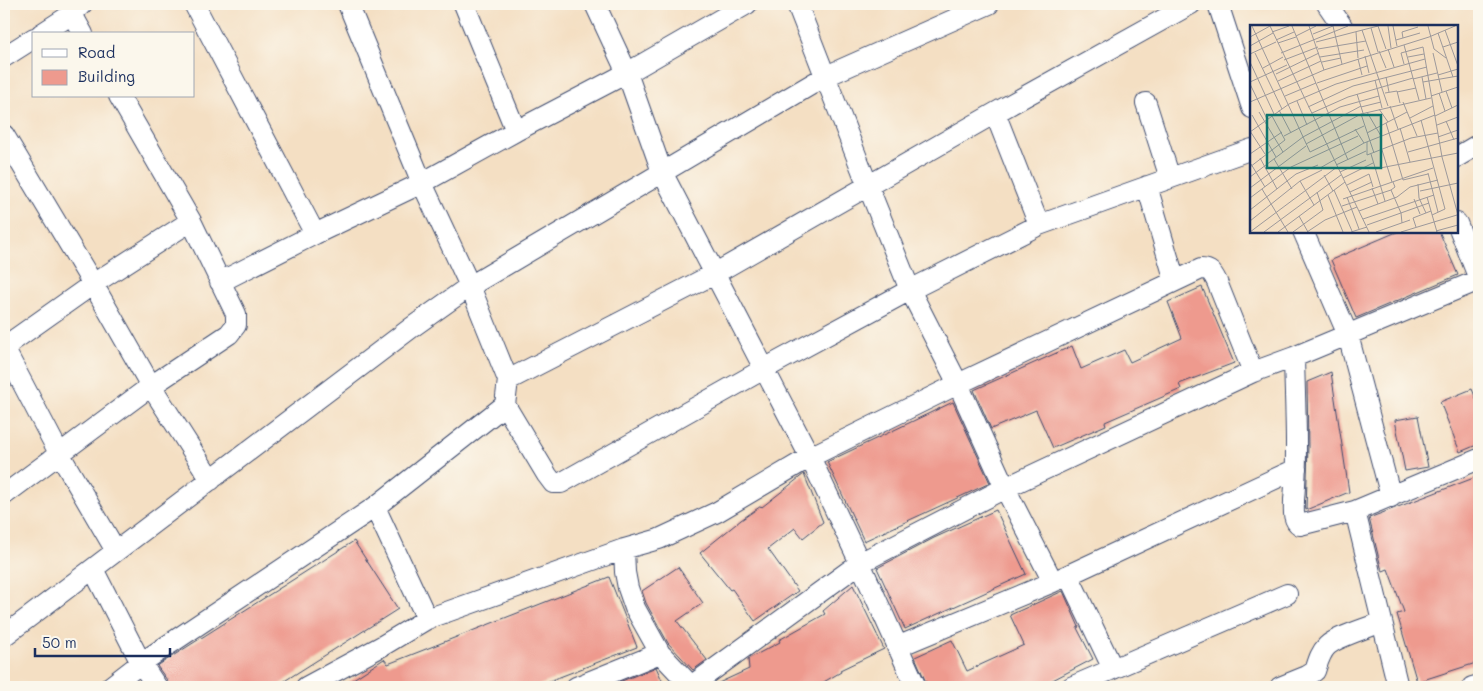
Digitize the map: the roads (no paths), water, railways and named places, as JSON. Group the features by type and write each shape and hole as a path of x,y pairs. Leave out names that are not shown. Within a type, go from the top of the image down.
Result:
{"street":[{"path":"194,4 315,234"},
{"path":"348,4 422,183 470,286 508,380 505,405 553,483 561,483 764,369 910,290 1039,225 1250,150"},
{"path":"464,4 516,131"},
{"path":"595,4 627,73 662,172 810,457 897,647 908,684"},
{"path":"220,282 422,183 627,73 747,4"},
{"path":"797,4 824,77 910,290 958,384 1005,488 1060,579 1106,677"},
{"path":"4,636 403,334 470,286 824,77 989,4"},
{"path":"508,380 714,274 1191,4"},
{"path":"1218,4 1250,102"},
{"path":"1327,4 1341,25"},
{"path":"44,32 77,9 83,32"},
{"path":"4,57 32,39"},
{"path":"4,495 151,386 229,334 236,325 236,314 191,222 120,98"},
{"path":"1146,103 1170,178"},
{"path":"996,113 1039,225"},
{"path":"4,135 151,386 211,480"},
{"path":"1458,156 1479,144"},
{"path":"1148,186 1175,281"},
{"path":"116,551 59,454 4,347 93,284 191,222"},
{"path":"624,549 625,572 635,608 660,653 692,687 860,563 1005,488 1253,372 1294,357 1479,280 1458,226"},
{"path":"1303,232 1348,335 1391,497"},
{"path":"306,687 427,619 624,549 659,540 717,512 810,457 958,384 1201,269 1212,272 1253,372"},
{"path":"1294,357 1296,469 1294,517 1300,525 1355,512 1479,459"},
{"path":"110,687 140,663 375,507 505,405"},
{"path":"897,647 1060,579 1296,469"},
{"path":"375,507 427,619"},
{"path":"1355,512 1398,687"},
{"path":"92,569 140,663 157,687"},
{"path":"1071,687 1106,677 1286,594"},
{"path":"1280,687 1315,671 1321,654 1328,645 1340,638 1381,622"},
{"path":"576,687 660,653"},
{"path":"1472,687 1479,685"}]}
